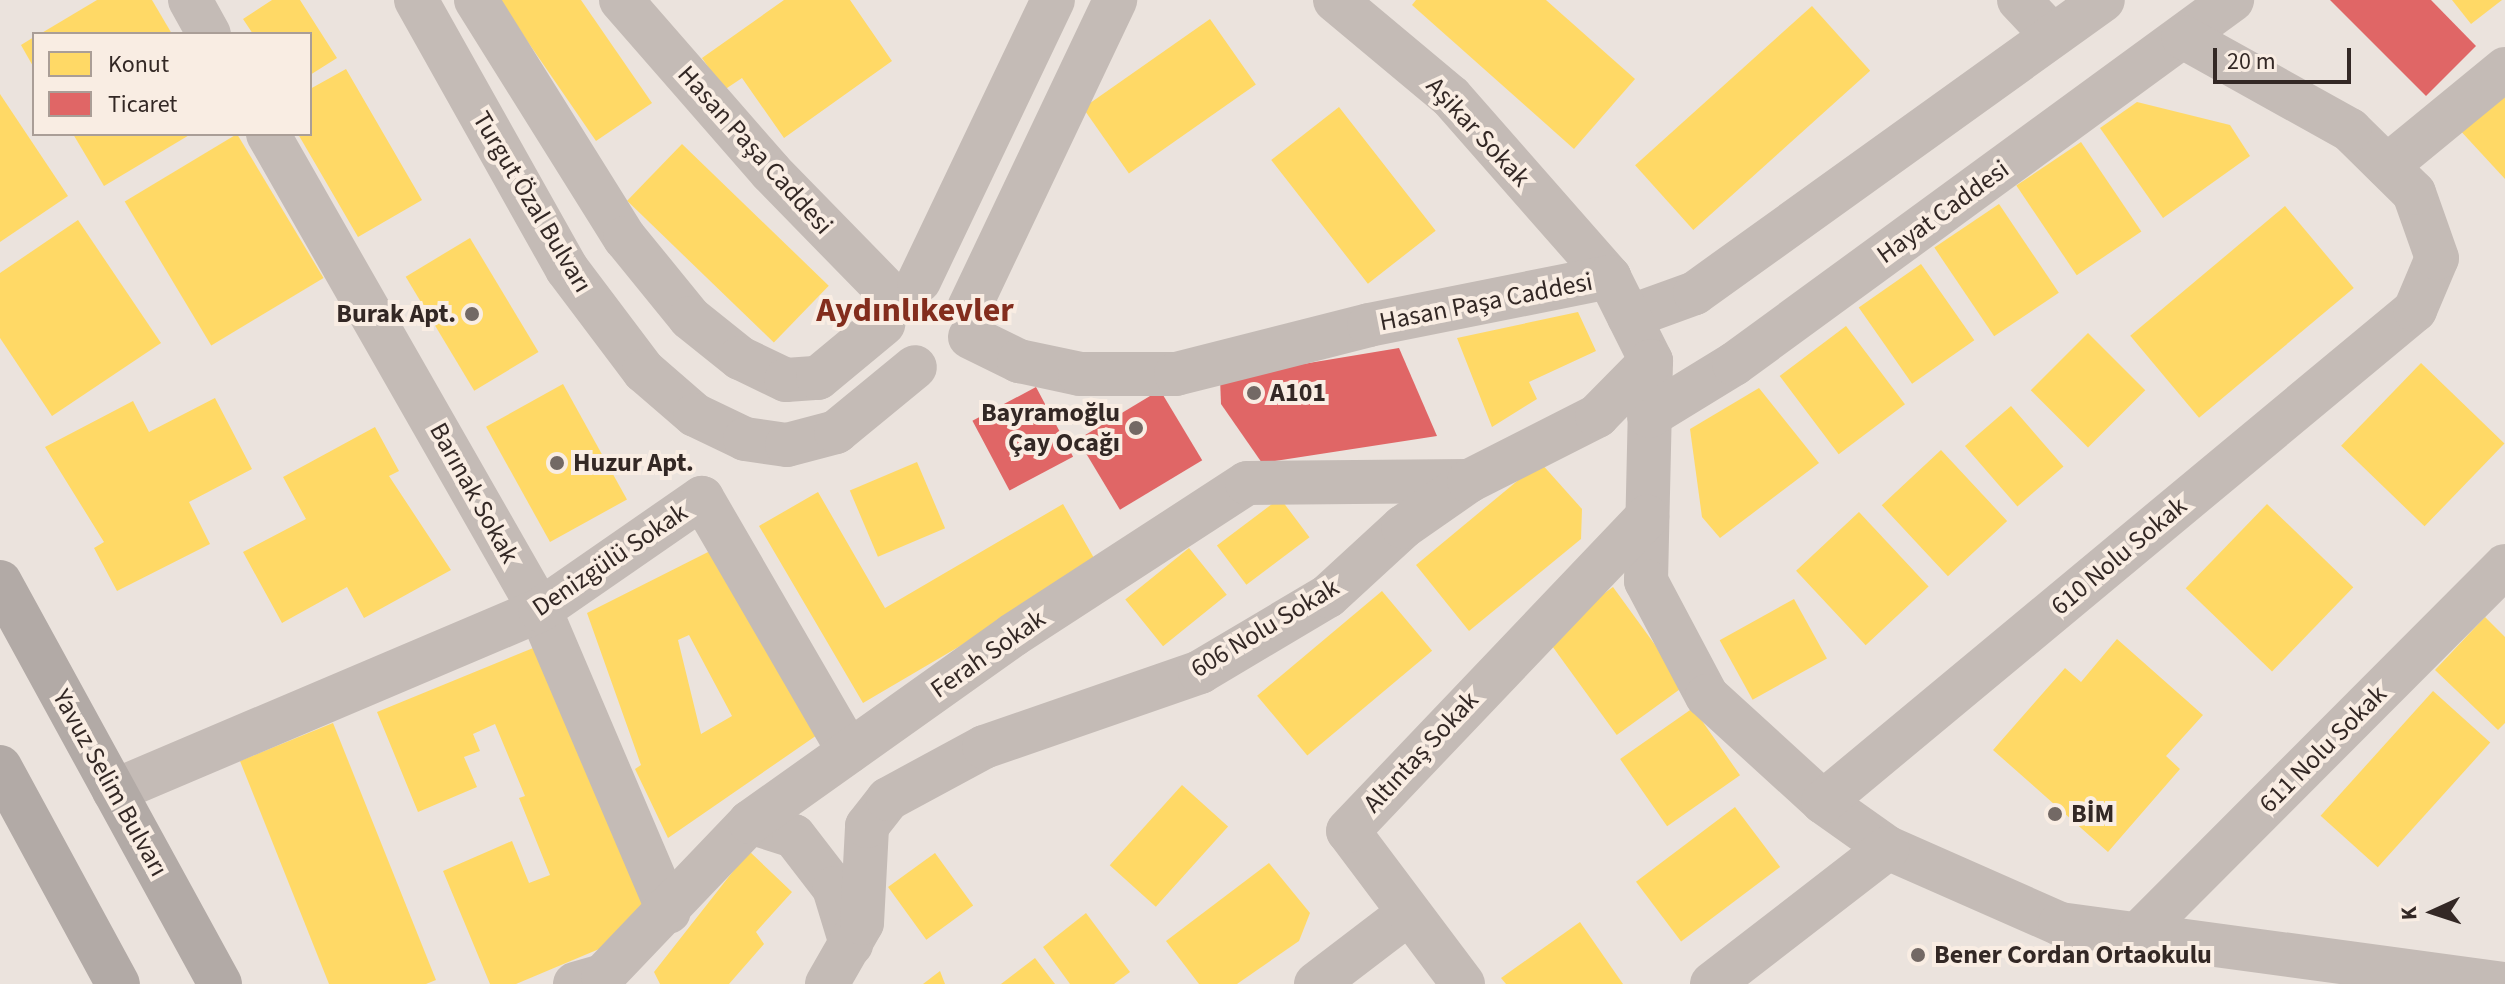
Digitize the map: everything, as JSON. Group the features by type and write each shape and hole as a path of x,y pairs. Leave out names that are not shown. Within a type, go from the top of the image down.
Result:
{"main road":[{"name":"Yavuz Selim Bulvarı","path":"0,582 220,984"},
{"path":"0,767 118,984"}],"street":[{"path":"190,0 208,32"},
{"name":"Turgut Özal Bulvarı","path":"416,0 567,269 644,371 695,415 745,439 787,445 836,432 915,367"},
{"path":"476,0 625,238 690,318 740,358 786,380 818,378 899,301 948,286 969,323"},
{"name":"Hasan Paşa Caddesi","path":"621,0 771,172 899,301"},
{"path":"1053,0 899,301 892,351 915,367 955,360 1115,0"},
{"name":"Aşikar Sokak","path":"1335,0 1451,97 1609,277"},
{"path":"2019,0 2052,35"},
{"path":"1629,317 1695,293 2103,0"},
{"name":"Hayat Caddesi","path":"1649,416 1734,364 2232,0"},
{"path":"2183,37 2350,130 2387,166 2505,69"},
{"name":"Barınak Sokak","path":"269,136 540,610 669,912"},
{"name":"610 Nolu Sokak","path":"1823,802 2415,310 2437,258 2414,193 2387,166"},
{"name":"Hasan Paşa Caddesi","path":"969,323 1019,361 1080,374 1176,374 1369,325 1609,277 1651,361 1646,581 1707,696 1823,802 1888,848 2060,924 2501,981"},
{"name":"606 Nolu Sokak","path":"827,984 854,964 862,923 867,826 888,799 984,747 1200,672 1328,596 1403,527 1469,481 1597,416 1651,361"},
{"name":"Ferah Sokak","path":"595,981 669,912 750,822 1247,483 1469,481"},
{"name":"Denizgülü Sokak","path":"114,791 540,610 702,498 849,752"},
{"name":"Altıntaş Sokak","path":"1409,913 1348,831 1647,517"},
{"name":"611 Nolu Sokak","path":"2140,932 2505,566"},
{"path":"750,822 794,836 834,888 854,964"},
{"path":"1712,984 1888,848"},
{"path":"1316,984 1409,913 1463,984"}],"building: Konut":[{"path":"97,0 152,0 171,32 43,32"},
{"path":"272,0 300,0 337,58 312,74 312,32 252,32 243,19"},
{"path":"499,0 581,0 652,103 596,141"},
{"path":"784,0 850,0 892,61 784,138 742,78 724,90 702,58"},
{"path":"1416,0 1546,0 1635,79 1574,149 1412,5"},
{"path":"2452,0 2502,0 2471,24"},
{"path":"1812,6 1870,71 1693,230 1635,165"},
{"path":"1210,19 1256,85 1129,173 1083,108"},
{"path":"32,38 32,64 21,45"},
{"path":"346,69 422,200 358,237 299,136 312,136 312,88"},
{"path":"2505,83 2505,179 2457,127"},
{"path":"0,94 68,196 0,242"},
{"path":"2137,102 2230,125 2250,156 2163,218 2100,128"},
{"path":"1339,107 1436,231 1368,284 1271,160"},
{"path":"74,136 188,136 104,186"},
{"path":"238,136 324,278 211,345 125,201"},
{"path":"2081,142 2141,232 2077,275 2016,186"},
{"path":"682,144 829,286 774,343 627,201"},
{"path":"1999,204 2059,293 1994,336 1934,248"},
{"path":"2285,206 2354,288 2199,418 2130,336"},
{"path":"78,220 161,343 52,416 0,338 0,273"},
{"name":"Burak Apt.","path":"470,238 539,352 474,391 406,277"},
{"path":"1921,264 1974,340 1912,384 1859,308"},
{"path":"1578,312 1596,351 1529,382 1537,399 1492,427 1457,338"},
{"path":"1846,326 1905,404 1839,454 1780,376"},
{"path":"2088,333 2145,390 2088,448 2031,390"},
{"path":"2421,363 2504,444 2425,526 2341,446"},
{"name":"Huzur Apt.","path":"563,384 627,499 550,542 486,427"},
{"path":"1759,388 1819,463 1720,538 1702,517 1690,429"},
{"path":"215,398 252,469 189,502 210,544 117,591 94,548 104,542 45,447 133,401 149,432"},
{"path":"2011,406 2063,466 2017,506 1965,446"},
{"path":"375,427 399,471 389,476 451,570 364,618 347,587 282,623 243,552 306,519 283,477"},
{"path":"1941,450 2007,521 1948,576 1882,505"},
{"path":"917,462 945,528 878,557 850,491"},
{"path":"1540,462 1582,509 1581,539 1469,631 1416,565"},
{"path":"818,492 885,608 1063,504 1098,565 863,703 759,526"},
{"path":"1280,498 1309,537 1246,585 1217,546"},
{"path":"2267,504 2353,587 2272,672 2186,588"},
{"path":"1859,512 1929,587 1866,645 1796,571"},
{"path":"718,547 820,733 668,838 635,769 641,765 587,613","holes":["689,635 732,716 701,734 678,640"]},
{"path":"1189,548 1227,595 1163,646 1125,600"},
{"path":"1613,587 1685,686 1617,735 1545,636"},
{"path":"1382,591 1432,651 1307,756 1257,696"},
{"path":"1794,599 1827,658 1753,700 1720,640"},
{"path":"2485,617 2505,637 2505,723 2498,730 2435,670"},
{"path":"2117,639 2203,715 2166,756 2180,769 2108,852 1993,750 2065,668 2081,682"},
{"path":"543,644 651,898 630,936 516,984 490,984 443,871 512,841 529,883 550,875 519,798 525,796 495,724 473,734 480,751 464,757 477,787 418,812 377,712"},
{"path":"2433,691 2490,743 2378,867 2321,816"},
{"path":"1693,708 1740,775 1667,826 1620,759"},
{"path":"333,723 436,980 426,984 329,984 240,761"},
{"path":"1182,785 1228,826 1156,907 1110,865"},
{"path":"1735,807 1780,867 1681,942 1636,882"},
{"path":"749,851 792,892 756,932 764,944 729,984 660,984 654,972"},
{"path":"935,853 973,906 926,940 888,887"},
{"path":"1269,863 1310,913 1299,941 1237,984 1199,984 1166,941"},
{"path":"1086,913 1130,972 1114,984 1070,984 1043,947"},
{"path":"1580,922 1623,984 1506,984 1501,978"},
{"path":"1035,958 1055,984 1001,984"},
{"path":"940,971 945,984 923,984"}],"building: Ticaret":[{"path":"2330,0 2431,0 2476,46 2426,96"},
{"path":"1399,348 1437,436 1262,463 1221,404 1220,378"},
{"path":"1036,387 1073,457 1010,491 972,421"},
{"path":"1160,390 1202,460 1120,510 1078,439"}],"place":[{"name":"Burak Apt.","path":"472,314"},
{"name":"A101","path":"1254,393"},
{"name":"Bayramoğlu Çay Ocağı","path":"1136,428"},
{"name":"Huzur Apt.","path":"557,463"},
{"name":"BİM","path":"2055,814"},
{"name":"Bener Cordan Ortaokulu","path":"1918,955"}],"district":[{"name":"Aydınlıkevler","path":"915,311"}]}
